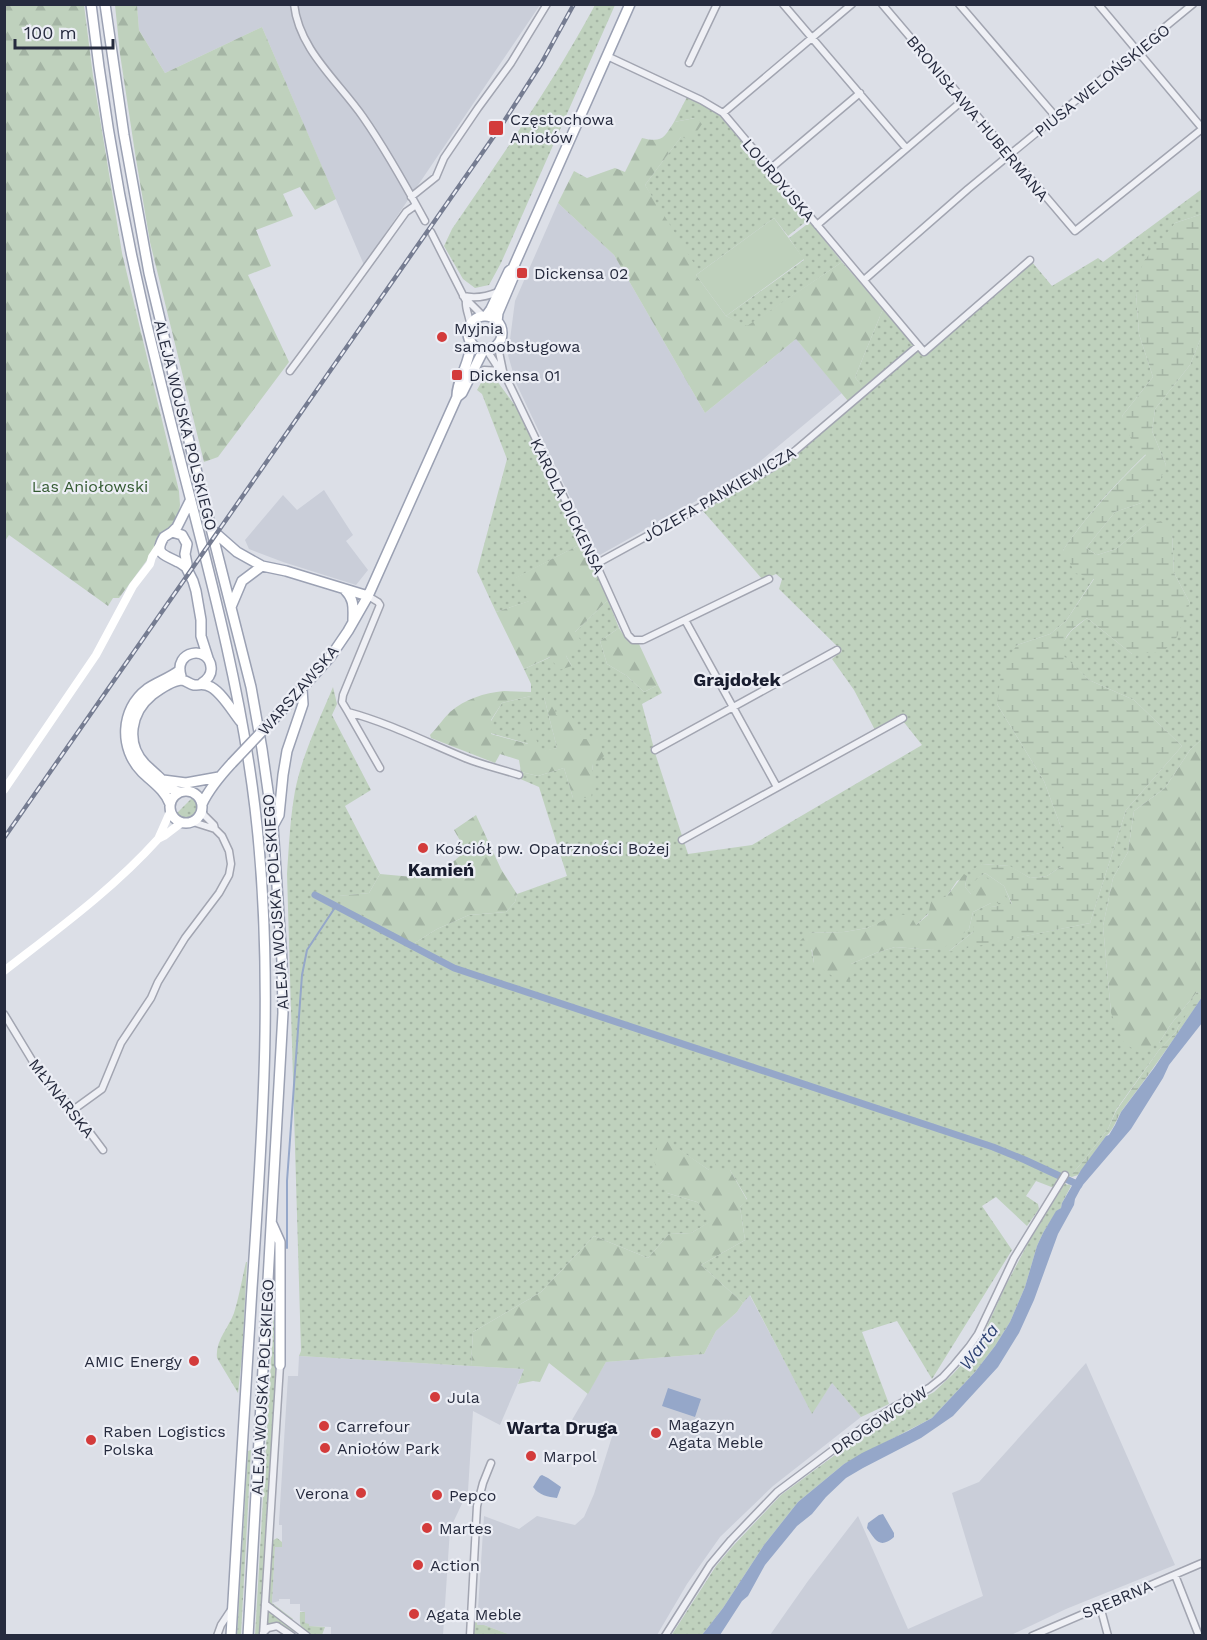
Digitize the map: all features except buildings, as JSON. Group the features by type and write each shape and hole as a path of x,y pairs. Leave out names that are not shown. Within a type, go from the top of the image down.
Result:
{"main road":[{"name":"ALEJA WOJSKA POLSKIEGO","path":"91,4 101,85 124,221 147,326 223,631 242,724 255,806 262,882 266,1029 231,1635"},
{"name":"ALEJA WOJSKA POLSKIEGO","path":"105,4 119,104 145,251 171,369 251,687 273,826 283,1013 248,1635"},
{"path":"484,316 497,321 501,329 499,342 485,349 471,342 468,331 470,326 473,321 484,316 491,309 509,271 513,268 630,4"},
{"path":"497,321 498,313 515,273 513,268"},
{"name":"WARSZAWSKA","path":"192,793 216,778 288,704 331,656 353,622 368,596 457,397 457,390 469,358 471,342"},
{"name":"WARSZAWSKA","path":"457,397 462,393 485,349"},
{"path":"180,670 139,696 129,710 125,731 130,757 166,796 176,821 189,823 197,819 202,807 196,795 168,787 164,780 139,756 133,740 134,721 142,704 158,690 173,682 185,681 192,685 202,683 207,680 212,671 201,636 201,620 193,581 186,567 162,552 160,545 164,537 177,527 190,501"},
{"path":"212,530 237,552 262,566 368,596"},
{"path":"171,559 180,558 188,547 185,537 172,532"},
{"path":"185,554 188,564 186,567"},
{"path":"231,607 242,581 262,566"},
{"path":"345,591 353,603 353,622"},
{"path":"185,681 180,670 181,661 192,653 201,636"},
{"path":"192,653 208,658"},
{"path":"202,683 217,692 242,724"},
{"path":"273,826 279,815 288,751 303,704 302,689"},
{"path":"164,780 186,783 216,778"},
{"name":"WARSZAWSKA","path":"202,807 216,778"},
{"path":"170,808 172,799 179,792"},
{"path":"272,1222 280,1242 280,1365"}],"street":[{"path":"294,4 300,31 308,45 364,118 425,221"},
{"path":"411,197 436,177 444,158 511,63 548,4"},
{"path":"689,63 717,4"},
{"path":"783,4 906,148"},
{"path":"723,113 852,4"},
{"name":"BRONISŁAWA HUBERMANA","path":"882,4 1075,231 1203,128"},
{"path":"959,4 1056,117"},
{"path":"1098,4 1203,128"},
{"name":"PIUSA WELOŃSKIEGO","path":"864,280 1009,155 1193,4"},
{"name":"LOURDYJSKA","path":"607,56 701,100 723,113 918,346"},
{"path":"770,169 860,93"},
{"path":"817,225 962,100"},
{"path":"290,370 406,212 416,205"},
{"path":"431,232 465,298 470,326"},
{"path":"918,346 924,352 1030,260"},
{"path":"465,298 484,297 498,292"},
{"path":"465,298 484,316"},
{"name":"KAROLA DICKENSA","path":"499,342 501,370"},
{"name":"JÓZEFA PANKIEWICZA","path":"596,564 773,467 918,346"},
{"name":"KAROLA DICKENSA","path":"485,349 501,370 596,564 628,635 633,640 643,640 686,620"},
{"path":"472,374 484,370 501,370"},
{"path":"4,790 96,654 133,586 150,564 160,545"},
{"path":"150,564 163,559 171,559"},
{"path":"769,579 686,620 777,788"},
{"name":"WARSZAWSKA","path":"368,596 380,604 342,702 380,768"},
{"path":"655,750 837,650"},
{"path":"348,712 420,737 466,758 519,775"},
{"path":"682,840 903,718"},
{"path":"74,1110 102,1089 121,1043 151,998 185,938 229,875 230,851 222,836 204,815 202,807"},
{"path":"4,971 118,880 158,838 170,808"},
{"path":"193,822 215,829"},
{"path":"158,838 181,823"},
{"name":"MŁYNARSKA","path":"4,1014 38,1070 74,1110 103,1150"},
{"name":"DROGOWCÓW","path":"665,1635 710,1565 730,1540 777,1492 861,1429 928,1388 954,1365 978,1334 1014,1258 1064,1177"},
{"path":"263,1634 280,1365"},
{"path":"470,1635 477,1506 491,1463"},
{"name":"SREBRNA","path":"1032,1635 1203,1563"},
{"path":"1175,1575 1199,1635"},
{"path":"266,1604 307,1635"},
{"path":"1100,1606 1108,1635"},
{"path":"218,1635 221,1625 233,1607"},
{"path":"263,1634 268,1628 277,1626 292,1635"}],"shaded area":[{"path":"137,5 540,5 364,265 262,27 165,73 139,30"},
{"path":"558,203 614,255 705,413 796,339 842,393 746,473 598,556 516,383 508,355 515,301"},
{"path":"324,490 353,535 346,541 368,570 356,585 249,549 245,540 283,495 297,510"},
{"path":"749,1294 812,1413 832,1383 861,1417 773,1486 720,1537 687,1584 657,1635 511,1635 484,1625 477,1625 484,1516 519,1529 537,1516 575,1525 584,1517 594,1494 615,1427 569,1425 606,1362 704,1354 716,1331 737,1312"},
{"path":"299,1356 524,1369 500,1425 473,1411 468,1491 450,1529 443,1635 336,1635 331,1634 331,1627 309,1626 304,1623 305,1612 300,1611 300,1604 290,1604 290,1599 279,1599 272,1603 275,1547 282,1547 282,1525 279,1525 279,1522 288,1376 298,1376"},
{"path":"1086,1363 1175,1565 1066,1609 1011,1635 770,1635 858,1516 908,1629 983,1596 952,1493 979,1482"}],"green space":[{"name":"Las Aniołowski","path":"5,5 84,5 93,76 122,253 179,491 178,518 119,598 113,598 108,606 9,535 5,541"},
{"path":"115,5 137,5 139,30 165,73 262,27 336,199 315,210 300,187 283,194 293,216 256,230 271,266 248,275 289,362 218,457 204,462 150,242 120,54"},
{"path":"595,5 615,5 501,263 489,285 475,288 463,279 444,246 452,229 544,91"},
{"path":"687,97 712,109 720,116 808,220 788,236 774,218 696,275 645,185 695,118 674,122"},
{"path":"695,118 702,124 691,140 681,137 645,185 697,268 696,275 726,316 747,326 842,262 883,309 855,377 864,389 848,401 796,339 705,413 614,255 558,203 574,171 587,178 615,168 625,172 642,138 654,140 662,138 674,122"},
{"path":"1202,189 1202,214 1175,223 1136,292 1139,334 1153,377 1122,416 1146,454 1102,500 1063,550 1094,578 1066,621 1050,634 1017,645 997,704 1044,781 1062,830 1062,866 1047,876 1030,878 1009,866 982,864 971,882 985,873 1004,886 1012,905 991,907 973,932 949,951 1090,923 1126,810 1182,746 1134,700 1089,680 1062,655 1062,644 1071,631 1087,618 1132,654 1190,603 1174,573 1172,534 1146,524 1116,549 1097,555 1086,548 1115,512 1141,503 1166,465 1152,431 1155,409 1190,365 1202,335 1202,739 1190,750 1165,788 1134,811 1128,852 1113,878 1103,926 1111,1013 1159,1043 1197,992 1201,995 1176,1032 1159,1050 1116,1110 1108,1129 1072,1177 1059,1173 1054,1188 1036,1181 1026,1196 1038,1204 1039,1209 1027,1226 996,1197 982,1206 1012,1250 932,1379 897,1321 862,1332 889,1404 861,1417 832,1383 812,1414 750,1295 743,1303 701,1265 745,1240 740,1207 747,1199 730,1170 709,1170 660,1137 667,1193 697,1202 712,1221 691,1233 669,1234 648,1258 594,1236 541,1292 473,1332 471,1366 299,1356 301,1351 287,874 292,812 298,778 311,738 333,687 337,704 332,715 371,790 345,806 380,874 369,893 339,896 413,944 437,929 469,915 506,912 515,902 517,894 567,876 539,787 518,778 521,772 538,776 564,768 573,798 592,771 593,764 583,740 556,715 544,697 557,748 541,752 529,744 490,733 491,721 502,703 531,696 531,684 524,669 551,657 572,666 566,656 574,633 608,600 619,628 600,641 607,664 627,676 644,692 658,685 662,693 642,704 656,756 688,854 752,845 922,745 899,716 875,730 854,690 832,659 842,651 779,589 782,579 776,574 763,580 703,511 791,459 867,394 855,377 883,309 923,355 1032,262 1052,286 1098,258 1103,262","holes":["967,876 965,887 971,894 1008,903 991,903 973,912 969,929 932,950 895,947 851,964 814,963 808,933 844,932 867,928 882,922 915,926 947,896 957,881"]},
{"path":"1202,214 1202,335 1190,365 1155,409 1152,431 1166,465 1157,488 1141,503 1115,512 1086,548 1097,555 1116,549 1146,524 1161,521 1172,534 1174,573 1190,603 1177,637 1163,652 1132,654 1087,618 1069,633 1063,648 1063,655 1089,680 1134,700 1182,746 1126,810 1090,923 948,952 973,932 975,914 991,907 1012,904 1004,886 985,873 971,883 972,870 982,864 1010,866 1030,878 1047,876 1062,866 1062,830 1044,781 997,704 1002,666 1017,645 1050,634 1066,621 1094,579 1075,573 1063,550 1102,501 1146,455 1133,444 1122,416 1153,377 1139,334 1136,292 1143,262 1175,223"},
{"path":"774,218 804,259 726,316 696,275"},
{"path":"810,222 842,262 747,327 726,316 804,260 789,238"},
{"path":"490,377 497,381 519,411 583,543 516,578 530,601 496,612 477,571 507,459 482,394 477,390 482,381"},
{"path":"583,543 608,600 575,632 584,645 566,656 572,666 559,670 550,657 524,669 496,612 529,601 515,578"},
{"path":"619,628 629,641 639,644 658,685 644,692 627,676 607,664 600,641"},
{"path":"504,691 531,692 531,696 502,703 491,720 491,734 528,744 520,726 529,722 541,751 557,748 544,697 552,692 556,715 570,713 583,739 599,739 604,756 598,763 593,764 592,771 595,773 591,798 573,798 564,768 538,776 521,772 519,760 500,754 495,763 431,738 430,735 456,707 475,697"},
{"path":"1202,739 1202,992 1201,995 1197,992 1159,1043 1138,1052 1124,1043 1111,1013 1103,926 1113,878 1128,852 1134,811 1165,788 1190,750"},
{"path":"192,798 197,804 196,813 188,819 182,819 176,814"},
{"path":"476,815 501,869 517,894 515,902 506,912 469,915 437,929 413,944 337,900 338,896 369,893 380,874 428,876 448,869 466,851 454,830"},
{"path":"964,874 967,876 965,887 971,894 984,876 1001,888 1009,903 991,903 973,912 969,929 945,947 932,950 895,947 876,953 851,964 854,974 848,982 835,978 814,963 812,950 800,941 808,933 844,932 867,928 898,914 911,916 916,925 928,915 931,901 947,896"},
{"path":"1202,992 1202,997 1121,1112 1111,1130 1078,1175 1072,1177 1108,1129 1116,1111 1159,1050 1176,1032"},
{"path":"660,1136 709,1170 730,1170 747,1200 740,1207 745,1240 701,1265 743,1303 737,1312 716,1331 704,1354 606,1362 588,1394 549,1363 540,1382 518,1384 524,1369 471,1366 473,1332 541,1292 594,1236 648,1258 669,1234 691,1233 711,1221 697,1202 667,1193 654,1161"},
{"path":"1065,1183 1071,1186 1061,1208 1056,1212 1037,1246 1025,1287 1010,1322 975,1372 932,1418 844,1464 798,1502 764,1545 723,1608 702,1635 671,1636 716,1566 781,1495 881,1421 934,1392 973,1352 1028,1243"},
{"path":"276,1240 276,1392 260,1631 259,1635 255,1636 273,1327"},
{"path":"246,1262 238,1393 217,1358 217,1352 234,1313"},
{"path":"251,1450 241,1635 237,1635 248,1451"},
{"path":"277,1538 282,1542 282,1547 275,1547 272,1603 293,1619 291,1620 269,1603 272,1541"},
{"path":"268,1610 293,1629 294,1634 278,1622 266,1624"},
{"path":"300,1612 305,1612 305,1623 309,1626 325,1627 322,1635 303,1631 300,1624"},
{"path":"477,1622 477,1625 484,1625 511,1635 473,1635 474,1623"}],"water":[{"path":"1202,997 1202,1023 1169,1065 1131,1129 1082,1186 1058,1234 1034,1300 1019,1333 998,1367 953,1416 921,1438 846,1478 812,1514 797,1526 765,1565 748,1596 742,1601 720,1635 702,1635 723,1608 764,1545 798,1502 844,1464 932,1418 975,1372 1010,1322 1025,1287 1037,1246 1056,1211 1061,1208 1081,1170 1109,1135 1121,1112"},
{"path":"668,1388 701,1399 695,1417 662,1406"},
{"path":"542,1475 561,1487 557,1498 544,1495 533,1487"},
{"path":"883,1514 894,1537 882,1543 876,1540 867,1528 868,1523"}],"waterway":[{"path":"315,895 454,968 993,1147 1079,1185"},
{"path":"287,1248 287,1181 302,975 307,950 336,906"}],"railway":[{"path":"4,838 501,126 541,64 574,4"}],"place":[{"name":"Częstochowa Aniołów","path":"496,128"},
{"name":"Dickensa 02","path":"522,273"},
{"name":"Myjnia samoobsługowa","path":"442,337"},
{"name":"Dickensa 01","path":"457,375"},
{"name":"Kościół pw. Opatrzności Bożej","path":"423,848"},
{"name":"AMIC Energy","path":"194,1361"},
{"name":"Jula","path":"435,1397"},
{"name":"Carrefour","path":"324,1426"},
{"name":"Magazyn Agata Meble","path":"656,1433"},
{"name":"Raben Logistics Polska","path":"91,1440"},
{"name":"Aniołów Park","path":"325,1448"},
{"name":"Marpol","path":"531,1456"},
{"name":"Verona","path":"361,1493"},
{"name":"Pepco","path":"437,1495"},
{"name":"Martes","path":"427,1528"},
{"name":"Action","path":"418,1565"},
{"name":"Agata Meble","path":"414,1614"}],"district":[{"name":"Grajdołek","path":"737,680"},
{"name":"Kamień","path":"441,870"},
{"name":"Warta Druga","path":"562,1428"}],"water label":[{"name":"Warta","path":"979,1347"}]}
